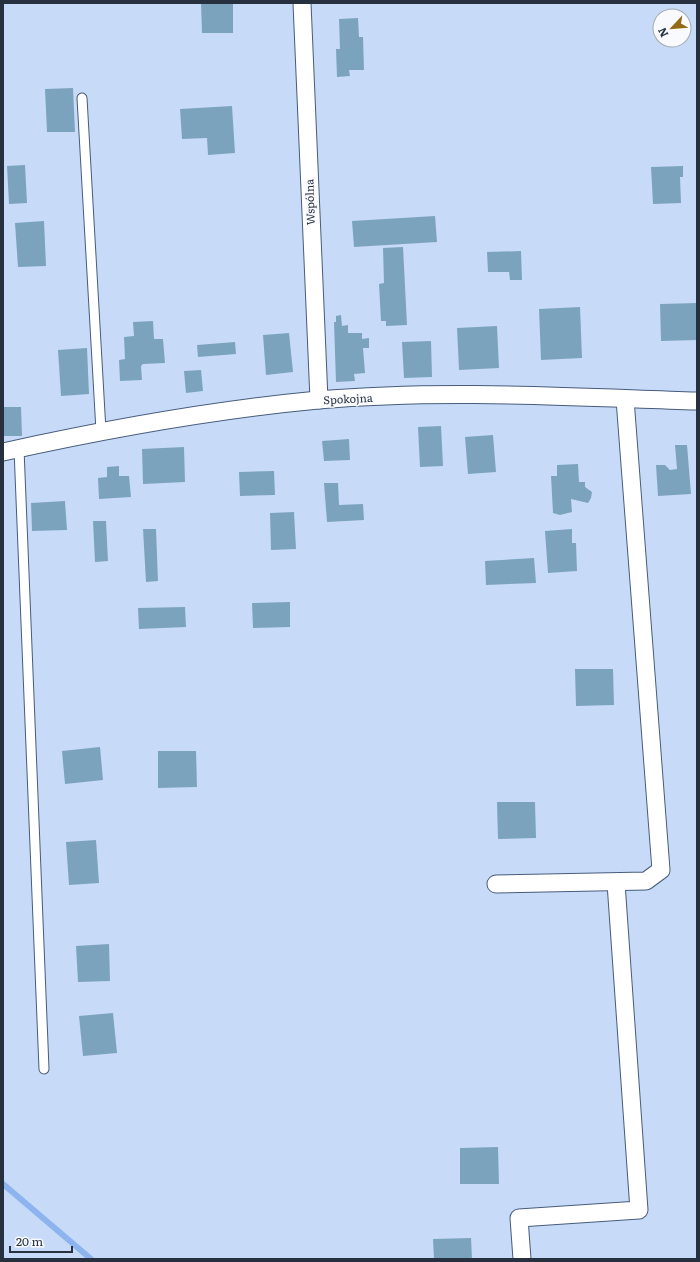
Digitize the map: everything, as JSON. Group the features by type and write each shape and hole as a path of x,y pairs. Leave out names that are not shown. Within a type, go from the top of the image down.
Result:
{"street":[{"name":"Wspólna","path":"302,3 319,400"},
{"name":"Spokojna","path":"11,450 101,431 203,415 319,400 468,394 697,401"},
{"path":"496,884 616,883 646,881 661,870 625,399"},
{"path":"522,1259 519,1218 639,1210 616,883"}],"lane":[{"path":"82,98 101,431"},
{"path":"11,450 44,1069"}],"building":[{"path":"201,3 233,3 233,33 202,33"},
{"path":"358,18 359,37 363,37 364,70 349,70 350,76 337,77 336,49 340,49 339,19"},
{"path":"73,88 75,132 47,132 45,89"},
{"path":"232,106 235,153 208,155 207,138 182,139 180,109"},
{"path":"25,165 27,203 9,204 7,166"},
{"path":"683,166 683,177 680,177 681,203 653,204 651,167"},
{"path":"435,216 437,242 354,247 352,221"},
{"path":"44,221 46,266 18,267 15,223"},
{"path":"403,247 407,325 386,326 386,321 381,321 379,284 384,283 383,248"},
{"path":"521,251 522,280 510,280 509,272 488,272 487,252"},
{"path":"697,303 697,340 661,341 660,304"},
{"path":"580,307 582,358 541,360 539,309"},
{"path":"341,315 342,326 348,325 348,333 362,333 362,339 369,338 369,348 363,348 365,373 354,374 355,381 336,382 334,322 336,322 336,316"},
{"path":"153,321 154,339 163,339 165,363 143,364 141,366 142,380 120,381 119,360 125,359 124,337 134,336 133,322"},
{"path":"497,326 499,368 459,370 457,328"},
{"path":"289,333 293,372 266,375 263,335"},
{"path":"431,341 432,377 404,378 402,342"},
{"path":"235,342 236,354 198,357 197,345"},
{"path":"87,348 89,394 61,396 58,350"},
{"path":"201,370 203,391 186,393 184,371"},
{"path":"3,407 21,407 22,436 3,436"},
{"path":"441,426 443,466 420,467 418,427"},
{"path":"493,435 496,472 468,474 465,437"},
{"path":"349,439 350,460 324,461 322,441"},
{"path":"675,445 687,445 691,494 658,496 656,465 665,465 670,470 677,469"},
{"path":"184,447 185,482 143,484 142,449"},
{"path":"578,464 579,482 585,482 585,487 592,492 591,498 588,503 571,499 572,512 560,515 553,513 551,476 557,476 557,465"},
{"path":"119,466 119,476 129,476 131,497 99,499 98,478 107,477 107,467"},
{"path":"274,471 275,495 240,496 239,472"},
{"path":"324,483 338,483 339,505 363,504 364,520 327,522"},
{"path":"65,501 67,530 32,531 31,503"},
{"path":"294,512 296,549 271,550 270,513"},
{"path":"93,521 106,521 108,561 95,562"},
{"path":"143,529 156,529 158,581 146,582"},
{"path":"572,529 572,543 576,543 577,571 548,573 545,531"},
{"path":"534,558 536,583 486,585 485,561"},
{"path":"290,602 290,627 253,628 252,603"},
{"path":"185,607 186,627 139,629 138,608"},
{"path":"575,669 613,669 614,705 576,706"},
{"path":"100,747 103,780 65,784 62,751"},
{"path":"158,751 196,751 197,787 158,788"},
{"path":"497,802 535,802 536,838 498,839"},
{"path":"96,840 99,883 69,885 66,842"},
{"path":"109,944 110,981 78,982 76,946"},
{"path":"113,1013 117,1053 83,1056 79,1016"},
{"path":"498,1147 499,1184 460,1184 460,1148"},
{"path":"471,1238 472,1259 434,1259 433,1239"}],"waterway":[{"path":"3,1184 91,1259"}]}
